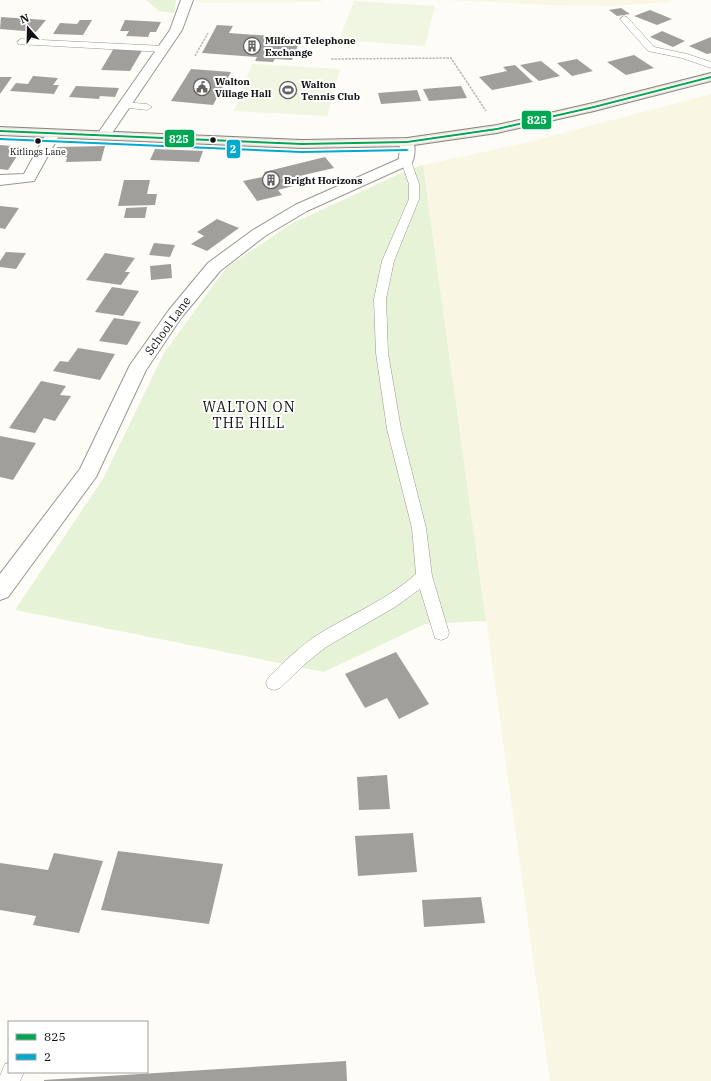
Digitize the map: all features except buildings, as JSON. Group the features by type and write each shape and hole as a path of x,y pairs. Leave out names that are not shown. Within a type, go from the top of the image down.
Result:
{"highway":[{"path":"0,131 302,144 407,142 497,129 594,107 711,77"}],"street":[{"path":"103,136 176,30 187,0"},
{"path":"0,180 29,178 53,134"},
{"path":"406,161 407,142"},
{"name":"School Lane","path":"0,591 89,472 137,369 175,314 214,267 259,233 301,208 406,161"}],"lane":[{"path":"624,19 651,49 659,52 684,56 711,64"},
{"path":"21,42 164,49"},
{"path":"124,105 147,107"},
{"path":"406,161 414,184 414,199 388,261 380,299 382,345 394,429 419,528 424,576 441,633"},
{"path":"274,683 307,651 328,637 397,600 424,576"}],"path":[{"path":"195,56 208,32"},
{"path":"331,59 451,58 497,129"}],"shaded area":[{"path":"196,0 322,0 321,2 201,3"},
{"path":"444,0 670,0 671,2 609,6"},
{"path":"711,94 711,1081 550,1081 423,165 525,143"}],"green space":[{"path":"146,0 176,0 174,13 159,11"},
{"path":"354,1 435,6 425,46 339,40"},
{"name":"Walton Tennis Club","path":"252,64 340,69 327,116 234,111"},
{"path":"423,165 486,621 425,624 324,672 15,610 103,479 164,353 226,268 291,224 410,169"}],"transit line":[{"name":"825","path":"0,131 302,144 407,142 497,129 594,107 711,77"},
{"name":"2","path":"0,139 302,152 407,150"}],"place":[{"name":"Milford Telephone Exchange","path":"252,46"},
{"name":"Walton Village Hall","path":"202,87"},
{"name":"Walton Tennis Club","path":"288,90"},
{"name":"Kitlings Lane","path":"38,141"},
{"name":"Bright Horizons","path":"271,180"}],"district":[{"name":"WALTON ON THE HILL","path":"249,416"}]}
